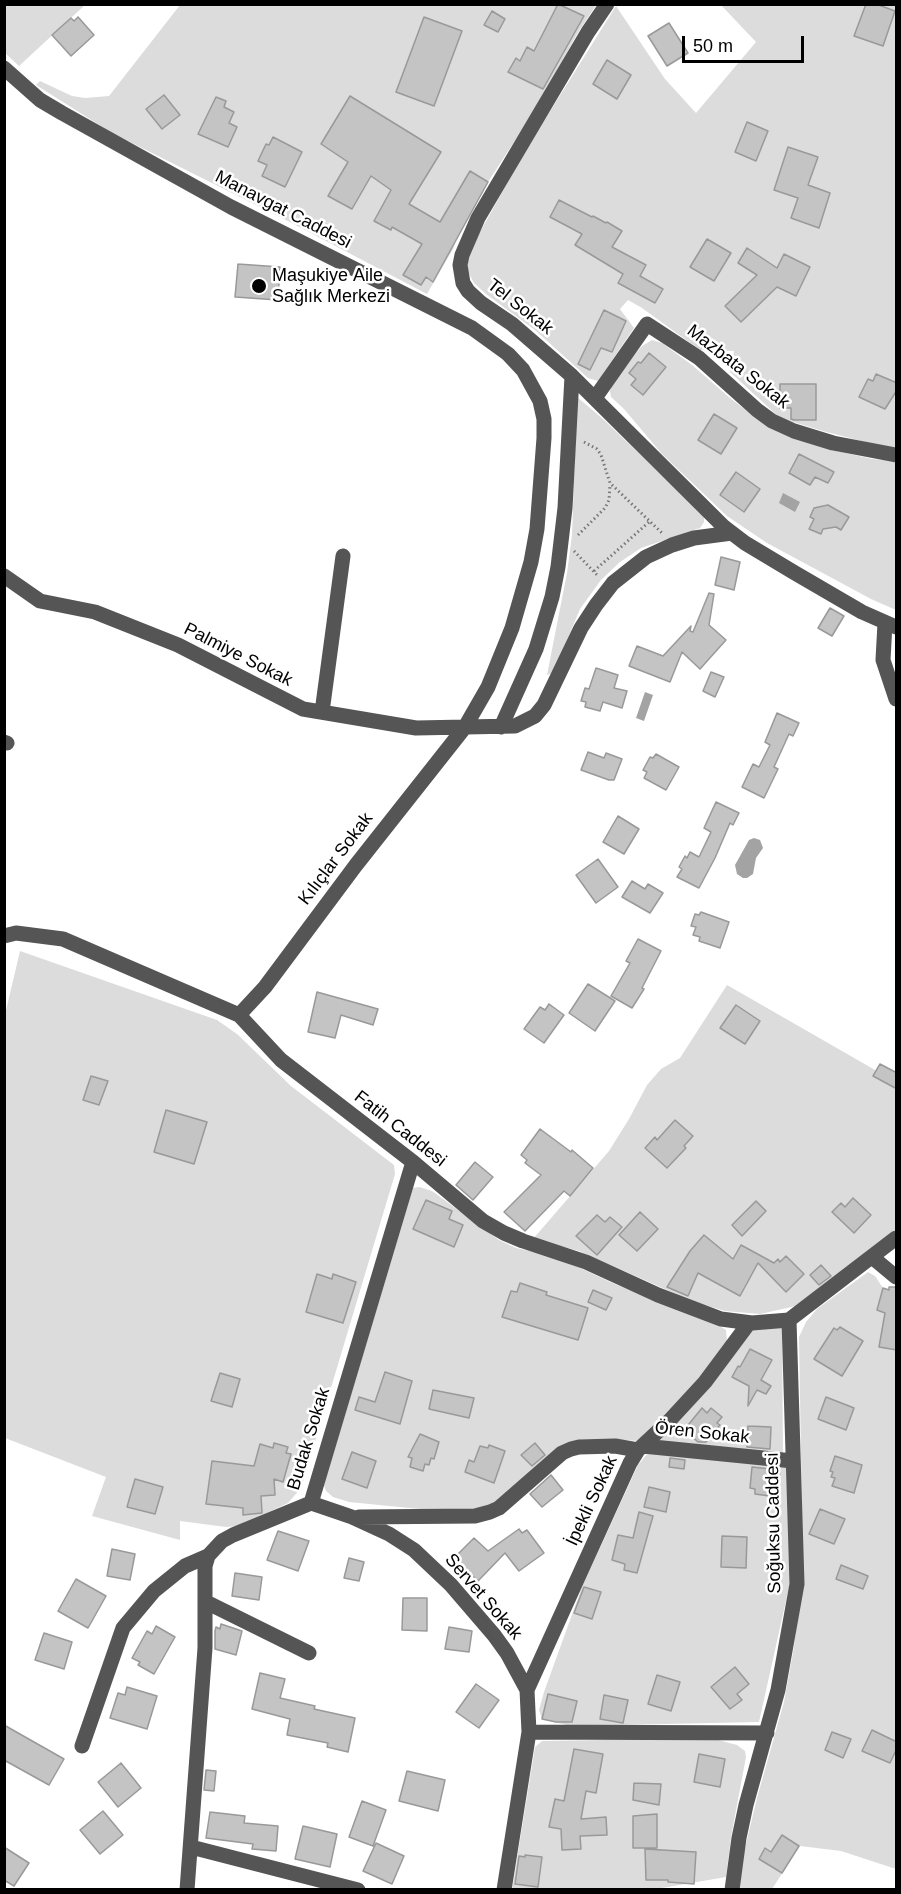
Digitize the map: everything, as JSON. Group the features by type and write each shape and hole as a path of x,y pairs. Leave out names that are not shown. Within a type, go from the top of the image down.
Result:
{"street":[{"name":"Tel Sokak","path":"607,4 588,32 478,218 466,243 460,275 468,291 512,324 572,375 732,533"},
{"name":"Manavgat Caddesi","path":"4,68 40,100 231,207 472,328 508,354 523,370 540,401 544,419 537,530 531,562 509,637 488,687 465,727"},
{"name":"Mazbata Sokak","path":"595,398 647,324 699,358 772,421 794,431 833,443 897,455"},
{"path":"501,727 536,649 552,597 563,533 572,375"},
{"path":"465,727 515,726 535,716 544,705 581,628 596,604 629,568 672,544 694,538 732,533 862,612 891,625 883,660 897,699"},
{"path":"322,712 344,556"},
{"name":"Palmiye Sokak","path":"4,576 40,601 95,612 178,645 303,709 416,728 465,727"},
{"name":"Kılıçlar Sokak","path":"239,1015 265,987 356,865 465,727"},
{"name":"Fatih Caddesi","path":"4,936 16,933 63,939 239,1015 281,1060 413,1162 483,1221 504,1233 586,1262 658,1295 721,1319 749,1323 789,1320"},
{"name":"Budak Sokak","path":"82,1746 123,1628 154,1591 185,1566 208,1556 222,1541 311,1503 413,1162"},
{"path":"789,1320 897,1238"},
{"path":"872,1257 897,1277"},
{"name":"Soğuksu Caddesi","path":"732,1890 746,1805 767,1734 787,1647 797,1584 789,1320"},
{"name":"İpekli Sokak","path":"526,1690 630,1463 640,1448 705,1382 749,1323"},
{"name":"Ören Sokak","path":"352,1517 475,1515 490,1512 502,1505 562,1453 579,1447 615,1446 793,1461"},
{"name":"Servet Sokak","path":"311,1503 352,1517 389,1534 414,1550 435,1568 494,1635 507,1653 526,1690 529,1732 504,1890"},
{"path":"187,1890 205,1648 205,1566 208,1556"},
{"path":"206,1602 309,1653"},
{"path":"529,1732 767,1734"},
{"path":"191,1846 358,1890"}],"path":[{"path":"569,435 597,449 610,483 610,493 605,508 573,542 572,549 609,588"},
{"path":"610,483 672,544"},
{"path":"594,572 650,521"}],"shaded area":[{"path":"5,4 85,5 19,66 5,53"},
{"path":"180,5 596,5 576,36 540,102 488,182 470,172 453,249 427,294 112,133 36,85 40,81 72,96 85,98 109,96","holes":["351,96 441,153 410,202 321,144"]},
{"path":"721,5 896,5 896,450 780,418 730,372 734,351 700,350 628,300 620,309 634,328 598,381 588,378 535,330 486,294 474,283 467,270 467,259 475,241 524,153 616,6 665,79 696,113 756,42"},
{"path":"652,340 662,343 692,365 756,418 791,437 824,448 872,459 896,461 896,610 767,543 727,516 662,454 611,397 610,391 613,379 642,346"},
{"path":"577,397 700,512 704,517 704,522 700,528 641,548 620,562 601,580 580,609 553,673 547,675 572,535"},
{"path":"783,493 800,502 795,512 779,503"},
{"path":"645,692 653,695 644,721 636,718"},
{"path":"754,838 760,840 763,848 756,858 753,874 743,878 737,874 735,865 749,840"},
{"path":"20,951 217,1020 237,1034 291,1086 394,1165 395,1174 301,1488 288,1503 239,1526 226,1527 180,1521 180,1540 92,1516 106,1477 5,1438 4,1019"},
{"path":"727,985 896,1082 896,1229 833,1282 796,1306 760,1314 725,1311 692,1301 579,1251 533,1239 609,1151 647,1085 661,1069 680,1058"},
{"path":"419,1187 432,1191 499,1240 516,1248 543,1254 578,1267 718,1325 726,1330 725,1350 640,1441 578,1440 500,1502 481,1509 440,1511 349,1502 333,1497 326,1491 324,1485 413,1188"},
{"path":"868,1272 875,1276 883,1288 877,1310 896,1317 896,1869 841,1851 800,1846 772,1889 738,1890 739,1873 757,1798 784,1702 794,1647 803,1573 799,1337 806,1322 817,1309"},
{"path":"782,1327 783,1457 654,1444 750,1328"},
{"path":"648,1453 787,1466 791,1578 759,1722 571,1726 542,1719 539,1710 544,1692 582,1587 638,1465"},
{"path":"718,1740 737,1745 745,1751 746,1757 726,1877 656,1889 512,1890 535,1747 542,1741"}],"building":[{"path":"558,4 584,16 543,89 508,72 516,58 520,61 527,47 534,51"},
{"path":"866,4 876,4 895,11 883,46 854,36"},
{"path":"492,11 505,19 498,32 484,25"},
{"path":"78,17 94,35 71,56 52,35 71,18 74,21"},
{"path":"424,17 462,31 434,106 396,92"},
{"path":"669,23 688,53 667,66 648,36"},
{"path":"607,60 631,75 617,99 593,84"},
{"path":"164,95 180,115 162,129 146,109"},
{"path":"350,96 441,152 409,204 440,222 470,171 488,182 433,282 426,277 421,285 403,275 422,244 392,227 391,230 374,221 391,190 371,176 352,209 328,196 348,162 321,144"},
{"path":"216,97 226,101 224,107 234,112 229,123 237,127 228,147 198,134"},
{"path":"747,122 768,131 756,161 735,152"},
{"path":"273,137 302,152 285,187 262,176 267,165 258,161 266,144 269,145"},
{"path":"788,147 818,157 808,185 830,193 819,228 791,218 798,198 774,190"},
{"path":"559,200 622,231 612,247 646,265 640,276 663,289 655,303 618,283 623,274 575,245 582,234 550,217"},
{"path":"707,239 731,253 714,281 690,267"},
{"path":"747,248 777,268 784,254 810,267 796,296 777,287 741,322 725,306 757,275 738,263"},
{"path":"238,264 280,267 278,300 235,297"},
{"path":"604,310 626,321 612,352 601,348 590,370 578,364"},
{"path":"649,353 666,367 643,395 631,385 636,379 629,373"},
{"path":"876,374 897,383 897,390 885,409 859,397 868,379 873,381"},
{"path":"780,384 816,384 816,420 791,419 791,408 780,408"},
{"path":"714,414 737,428 721,454 698,440"},
{"path":"799,454 834,472 828,483 815,477 810,485 789,473"},
{"path":"736,472 760,489 744,512 720,495"},
{"path":"828,505 849,517 841,530 836,527 823,529 821,534 809,529 814,519 810,517 814,508"},
{"path":"721,557 740,562 734,590 715,585"},
{"path":"709,593 714,594 709,625 726,640 700,669 682,652 670,682 629,666 637,646 663,656 691,626 690,631 693,632"},
{"path":"830,608 844,616 832,636 818,628"},
{"path":"596,668 618,675 614,688 627,691 622,708 603,702 600,711 585,707 586,702 581,701 585,688 589,689"},
{"path":"711,672 724,677 715,697 703,691"},
{"path":"777,713 799,723 793,736 789,734 774,767 778,769 764,798 742,787 753,764 759,767 770,745 765,742"},
{"path":"588,752 604,758 606,753 622,759 614,780 581,770"},
{"path":"656,754 679,767 666,790 644,778 647,772 643,770 650,757 653,758"},
{"path":"716,802 739,813 733,825 730,823 699,888 677,877 682,869 679,867 685,856 687,858 690,852 699,857 711,832 704,828"},
{"path":"618,816 639,829 624,854 603,842"},
{"path":"598,859 618,887 596,903 576,875"},
{"path":"632,881 645,889 648,884 663,893 650,913 622,897"},
{"path":"701,912 729,922 720,948 699,941 700,937 693,935 696,927 691,926 695,914 699,915"},
{"path":"638,939 661,951 642,988 644,989 632,1008 611,996 630,963 626,961"},
{"path":"588,984 615,1001 595,1031 569,1013"},
{"path":"317,992 378,1009 373,1025 341,1015 335,1038 308,1032"},
{"path":"549,1004 564,1015 544,1043 524,1029 540,1007 545,1010"},
{"path":"736,1005 760,1021 745,1044 720,1028"},
{"path":"880,1064 897,1073 897,1089 873,1076"},
{"path":"91,1076 108,1081 99,1105 83,1100"},
{"path":"166,1110 207,1122 194,1164 154,1152"},
{"path":"675,1120 693,1136 684,1146 686,1148 667,1168 645,1148 655,1137 657,1140"},
{"path":"540,1129 571,1152 572,1150 593,1168 570,1196 564,1191 525,1231 504,1212 541,1175 525,1163 527,1160 521,1155"},
{"path":"475,1162 493,1177 473,1200 456,1185"},
{"path":"853,1198 871,1215 854,1233 832,1212 841,1203 845,1207"},
{"path":"426,1200 452,1211 449,1219 463,1225 454,1247 413,1229"},
{"path":"756,1201 766,1211 742,1236 732,1225"},
{"path":"640,1212 658,1229 637,1251 619,1235"},
{"path":"597,1215 605,1222 610,1217 622,1227 597,1255 576,1236"},
{"path":"704,1235 733,1259 741,1245 774,1263 778,1259 780,1262 786,1256 804,1274 786,1292 758,1263 740,1296 698,1273 688,1296 667,1287 690,1251"},
{"path":"821,1265 831,1276 819,1285 810,1275"},
{"path":"317,1274 332,1279 333,1274 356,1282 343,1323 306,1312"},
{"path":"520,1283 547,1292 546,1295 588,1308 578,1340 502,1317 511,1291 517,1292"},
{"path":"889,1287 897,1287 897,1350 879,1347 885,1313 877,1310 883,1288 889,1290"},
{"path":"593,1290 612,1298 606,1310 588,1302"},
{"path":"840,1327 863,1341 842,1376 814,1359 834,1328 837,1330"},
{"path":"750,1349 772,1360 761,1380 771,1386 766,1394 757,1390 748,1406 749,1386 732,1377"},
{"path":"385,1372 412,1381 400,1424 355,1410 359,1397 375,1402"},
{"path":"220,1373 240,1379 232,1407 211,1401"},
{"path":"433,1390 474,1398 469,1418 429,1409"},
{"path":"826,1397 854,1408 846,1430 818,1419"},
{"path":"702,1408 707,1413 711,1408 722,1417 717,1423 720,1425 706,1442 698,1442 684,1430"},
{"path":"748,1426 771,1427 770,1449 747,1447"},
{"path":"420,1434 439,1442 434,1459 431,1458 429,1465 425,1464 423,1471 410,1467 412,1458 408,1457"},
{"path":"274,1443 288,1447 286,1453 291,1454 283,1482 274,1479 275,1495 261,1496 262,1513 243,1515 243,1508 206,1504 212,1461 254,1466 260,1444 273,1448"},
{"path":"535,1443 545,1455 532,1466 521,1455"},
{"path":"489,1445 505,1451 494,1483 465,1472 469,1460 474,1462 480,1446 488,1448"},
{"path":"352,1452 376,1461 367,1488 342,1479"},
{"path":"835,1456 862,1465 854,1493 832,1486 835,1478 831,1477 833,1472 830,1471"},
{"path":"670,1458 685,1460 684,1469 669,1467"},
{"path":"752,1467 780,1470 777,1497 755,1494 755,1489 750,1488"},
{"path":"551,1475 563,1490 542,1507 530,1494"},
{"path":"135,1479 163,1487 155,1514 127,1507"},
{"path":"649,1487 670,1492 666,1512 644,1507"},
{"path":"820,1509 845,1519 834,1544 809,1534"},
{"path":"639,1512 653,1516 637,1573 624,1570 625,1564 612,1560 618,1535 633,1538"},
{"path":"519,1529 522,1533 527,1530 544,1553 519,1571 505,1553 478,1581 454,1558 474,1538 488,1551"},
{"path":"278,1531 309,1541 298,1571 267,1560"},
{"path":"722,1536 747,1537 746,1568 721,1567"},
{"path":"112,1549 135,1554 130,1580 107,1576"},
{"path":"349,1558 364,1562 359,1581 344,1578"},
{"path":"841,1565 868,1576 863,1589 836,1579"},
{"path":"235,1573 262,1577 259,1600 232,1596"},
{"path":"76,1579 106,1596 88,1628 58,1611"},
{"path":"584,1587 601,1592 592,1619 574,1613"},
{"path":"403,1598 427,1598 427,1631 402,1630"},
{"path":"221,1624 242,1631 236,1655 215,1649 215,1631 216,1627 220,1629"},
{"path":"156,1626 175,1637 154,1674 138,1665 140,1662 132,1658 147,1631 152,1634"},
{"path":"449,1627 472,1631 469,1652 445,1649"},
{"path":"44,1633 72,1642 64,1669 35,1660"},
{"path":"735,1667 749,1684 737,1694 742,1700 730,1709 711,1687"},
{"path":"260,1673 285,1679 280,1698 315,1706 314,1709 355,1718 348,1752 327,1747 328,1743 287,1735 290,1719 252,1709"},
{"path":"657,1675 680,1682 671,1711 648,1704"},
{"path":"476,1684 499,1700 479,1728 456,1712"},
{"path":"127,1687 157,1696 147,1729 110,1718 118,1693 125,1695"},
{"path":"548,1694 577,1701 572,1722 542,1719"},
{"path":"604,1695 628,1700 623,1723 600,1719"},
{"path":"4,1725 64,1759 49,1785 4,1760"},
{"path":"872,1730 897,1742 897,1748 890,1763 862,1751"},
{"path":"832,1732 851,1739 843,1758 825,1750"},
{"path":"574,1749 603,1754 596,1793 586,1791 581,1819 606,1817 607,1835 580,1836 581,1849 562,1850 561,1829 549,1827 555,1799 564,1801"},
{"path":"699,1754 725,1759 720,1787 694,1782"},
{"path":"121,1763 141,1788 118,1807 98,1782"},
{"path":"206,1770 216,1771 214,1791 204,1790"},
{"path":"407,1771 445,1780 438,1811 399,1801"},
{"path":"634,1783 661,1784 659,1805 633,1800"},
{"path":"362,1801 386,1810 373,1846 349,1837"},
{"path":"103,1811 123,1835 100,1854 80,1830"},
{"path":"210,1812 245,1816 244,1823 278,1826 276,1851 252,1849 253,1844 206,1838"},
{"path":"657,1814 657,1848 633,1848 633,1816"},
{"path":"303,1826 337,1834 330,1867 295,1859"},
{"path":"782,1835 799,1846 782,1873 759,1859 765,1848 771,1852"},
{"path":"376,1843 404,1856 392,1884 363,1871"},
{"path":"4,1847 29,1863 14,1886 4,1880"},
{"path":"645,1849 696,1852 694,1884 668,1882 668,1880 646,1880"},
{"path":"525,1855 542,1857 538,1887 515,1884 519,1856 525,1857"}],"place":[{"name":"Maşukiye Aile Sağlık Merkezi","path":"259,286"}]}
